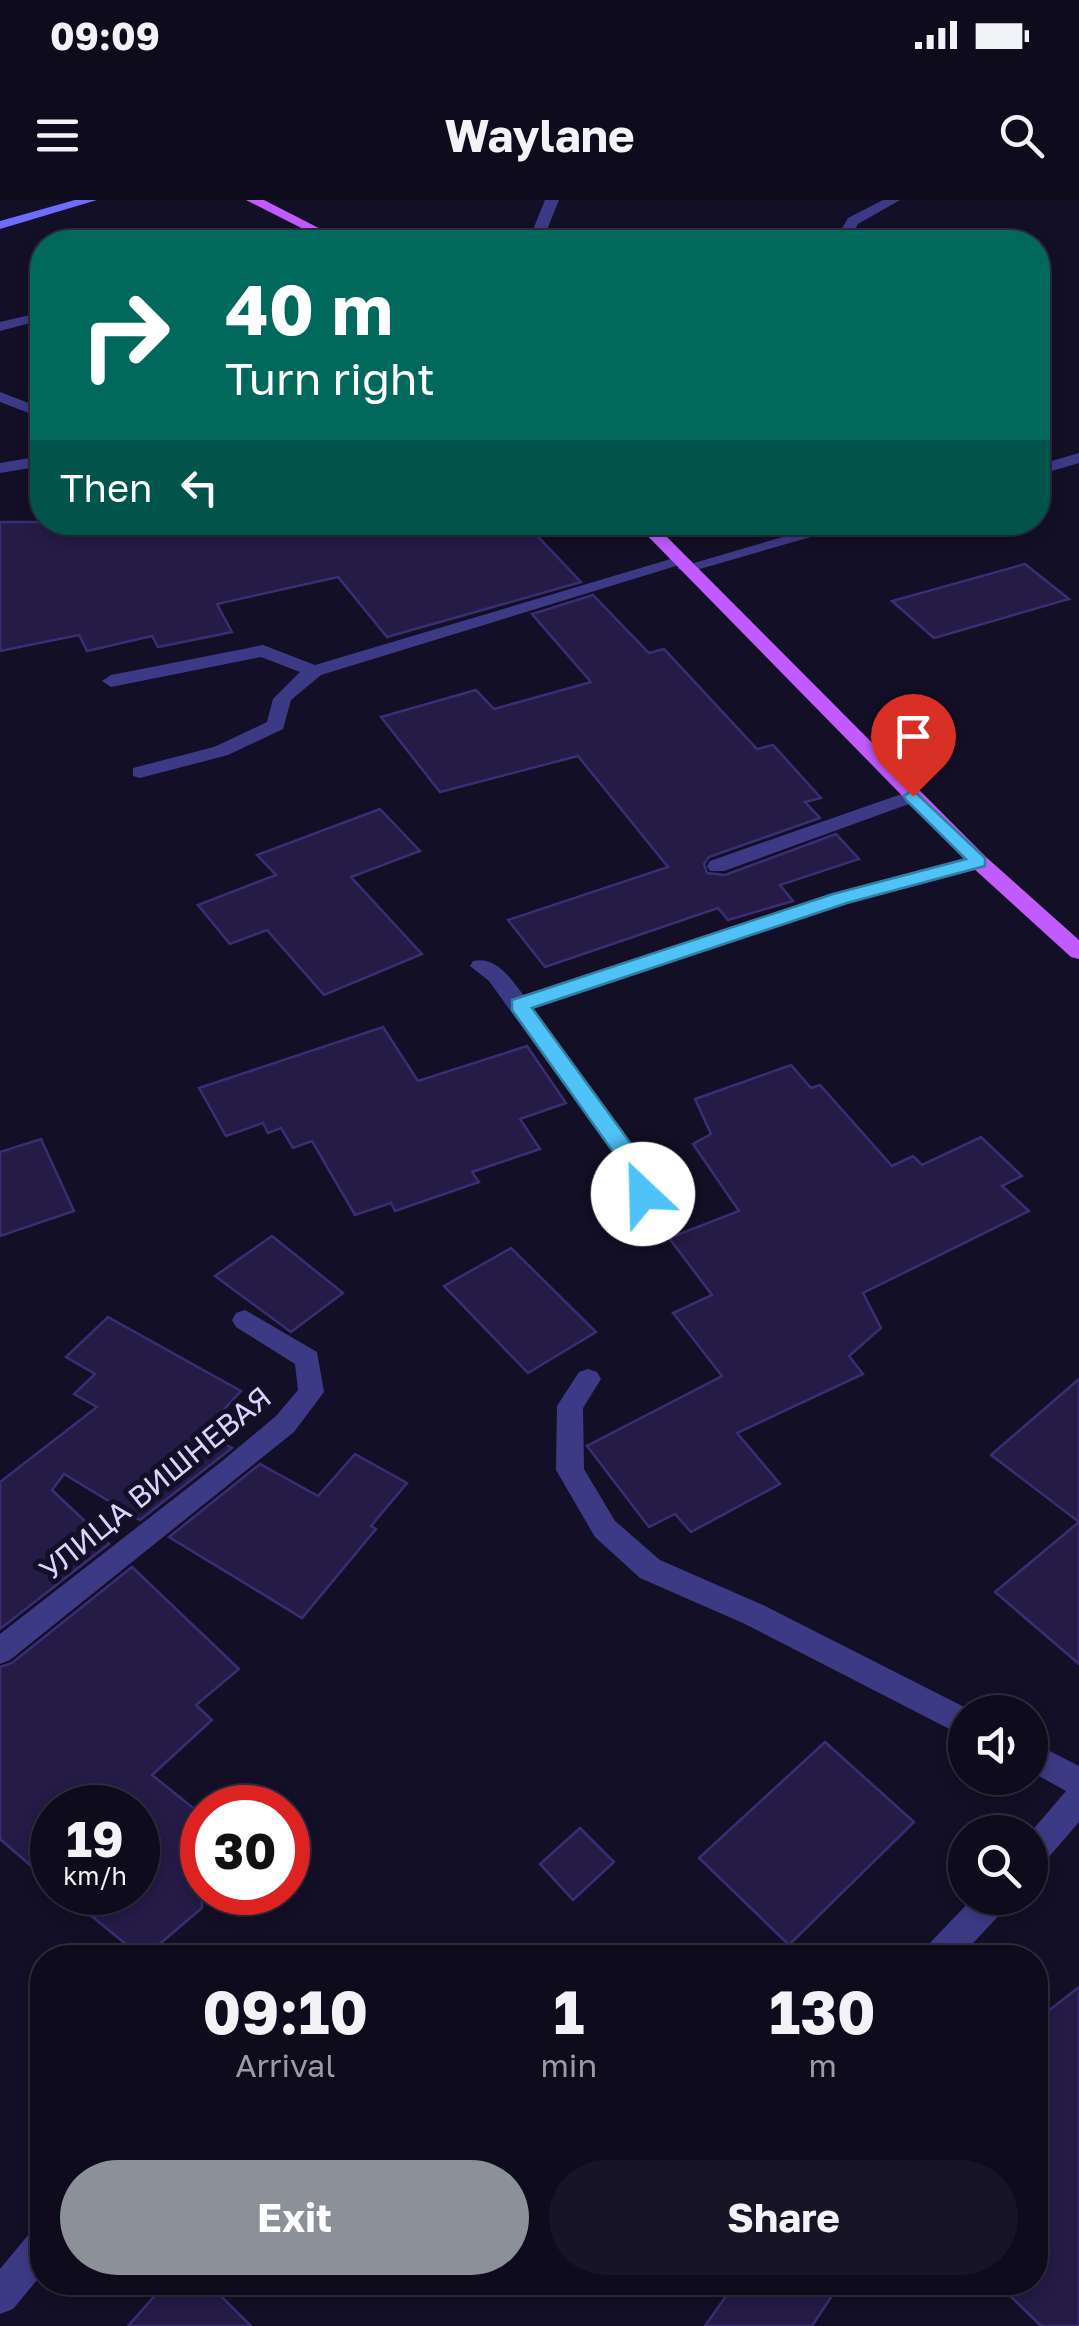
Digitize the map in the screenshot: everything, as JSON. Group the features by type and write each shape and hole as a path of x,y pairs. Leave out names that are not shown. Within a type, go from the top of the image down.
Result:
{"main road":[{"path":"252,200 314,230"},
{"path":"654,535 979,862 1079,952"}],"street":[{"path":"0,224 90,200"},
{"path":"540,230 552,200"},
{"path":"848,230 853,220 893,200"},
{"path":"0,327 30,319"},
{"path":"0,397 30,408"},
{"path":"1050,466 1079,458"},
{"path":"0,468 30,463"},
{"path":"140,772 222,751 276,725 276,713 288,688 314,671 683,565 802,535"},
{"path":"111,681 263,651 314,671"},
{"path":"717,866 913,796"},
{"path":"519,1005 840,898 979,862"},
{"path":"481,966 497,976 629,1158 643,1194 636,1233"},
{"name":"УЛИЦА ВИШНЕВАЯ","path":"0,1651 230,1470 285,1424 311,1392 308,1359 245,1320"},
{"path":"588,1378 570,1406 570,1470 605,1529 650,1569 756,1615 948,1714"},
{"path":"1048,1766 1079,1782"},
{"path":"1048,1835 1079,1799"},
{"path":"949,1945 978,1915"},
{"path":"0,2296 30,2260"}],"building":[{"path":"0,522 30,522 30,535 536,535 581,582 387,637 338,577 217,604 232,632 158,647 152,636 87,651 79,635 0,651"},
{"path":"1025,564 1069,599 934,638 892,601"},
{"path":"593,595 649,653 664,649 757,749 773,745 821,798 805,802 820,818 709,857 704,864 707,873 725,875 836,834 859,859 780,885 793,901 728,920 718,908 545,967 508,920 668,867 578,756 440,792 381,717 476,690 494,709 591,682 532,614"},
{"path":"380,809 420,851 351,877 422,954 324,995 267,930 230,944 198,905 276,875 257,855"},
{"path":"383,1027 418,1081 527,1046 566,1103 520,1119 540,1149 472,1172 479,1182 395,1211 391,1203 355,1215 312,1141 293,1148 281,1128 268,1133 263,1123 226,1136 199,1088"},
{"path":"791,1065 811,1088 820,1085 892,1166 913,1156 922,1165 981,1137 1022,1176 1002,1186 1029,1211 863,1293 881,1328 849,1356 863,1374 737,1433 780,1484 691,1532 675,1514 649,1527 587,1446 722,1376 673,1313 712,1295 669,1238 739,1211 693,1144 711,1134 695,1099"},
{"path":"41,1139 74,1211 0,1236 0,1152"},
{"path":"272,1236 343,1293 291,1332 215,1276"},
{"path":"511,1248 596,1332 528,1373 444,1286"},
{"path":"108,1317 241,1391 203,1432 232,1448 140,1520 64,1474 52,1490 109,1544 0,1629 0,1482 97,1407 74,1394 95,1374 66,1357"},
{"path":"1079,1379 1079,1522 991,1455"},
{"path":"355,1454 407,1483 371,1526 376,1529 302,1618 169,1537 260,1464 318,1496"},
{"path":"1079,1522 1079,1664 995,1592"},
{"path":"132,1567 239,1669 196,1705 212,1720 152,1775 180,1797 180,1915 194,1915 158,1945 127,1945 90,1915 160,1915 160,1785 30,1785 30,1865 0,1839 0,1667 12,1663"},
{"path":"825,1742 914,1822 789,1945 699,1858"},
{"path":"580,1828 614,1862 573,1900 540,1864"},
{"path":"1079,1987 1079,2326 1041,2326 1009,2295 1048,2295 1048,2011"},
{"path":"155,2295 220,2295 251,2326 128,2326"},
{"path":"727,2295 832,2295 812,2326 705,2326"}],"route":[{"path":"643,1194 629,1158 519,1005 840,898 979,862 913,796"}]}
